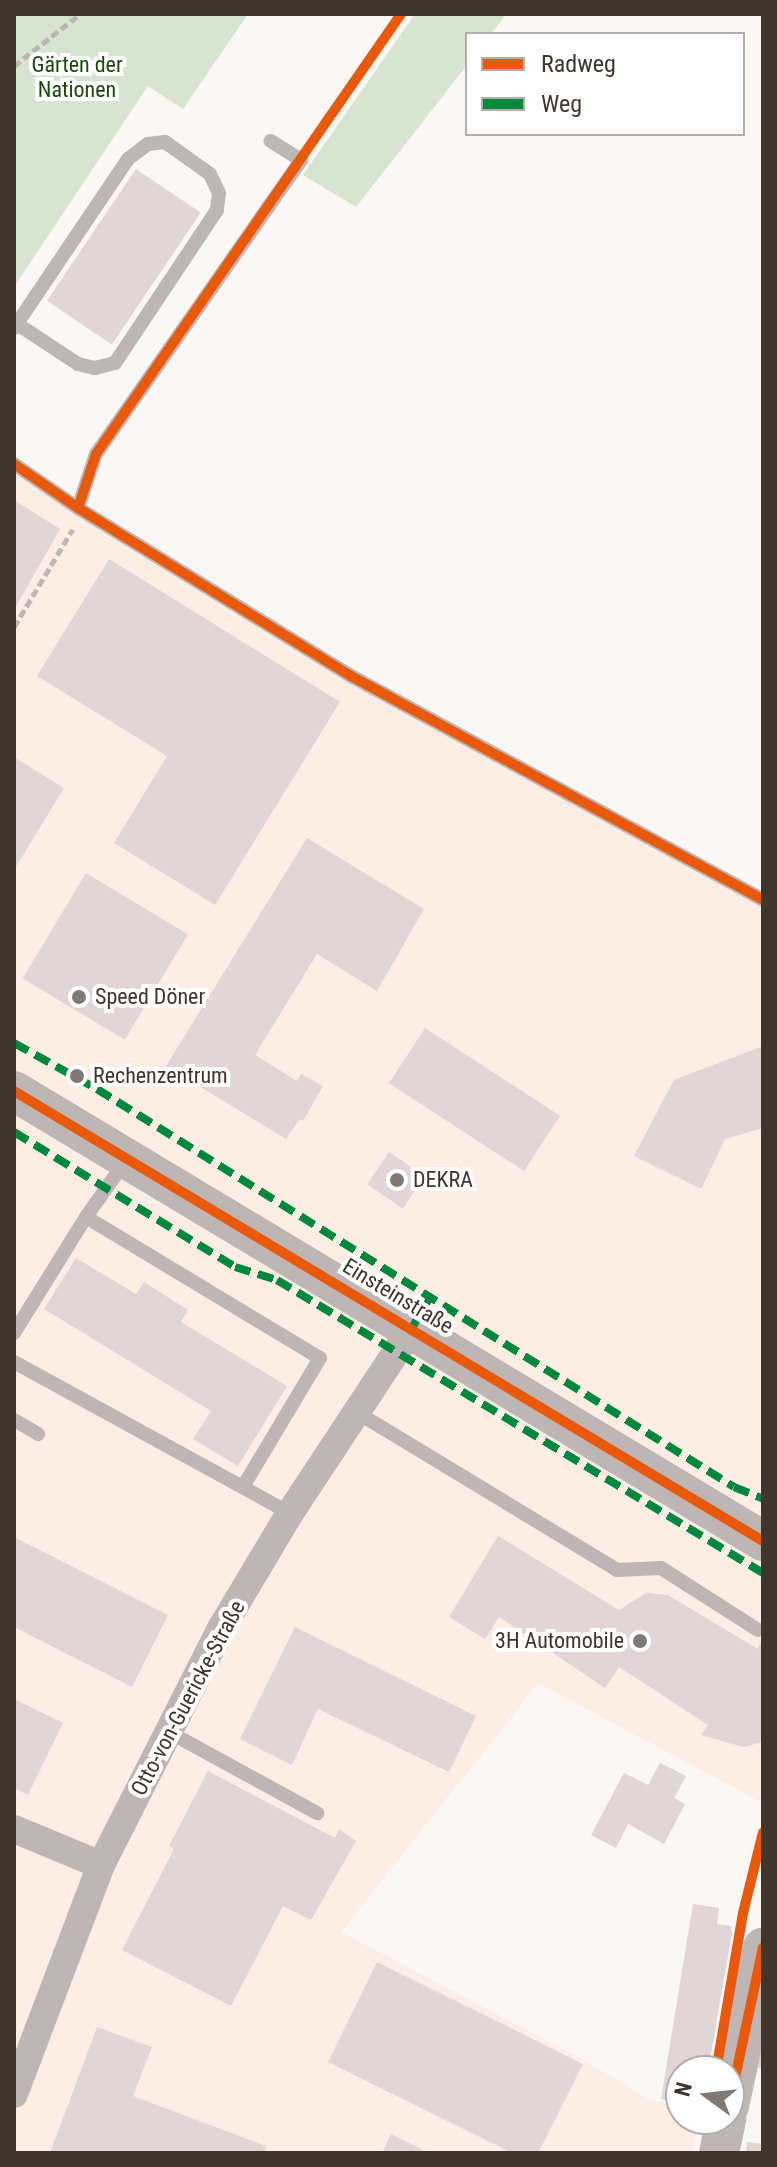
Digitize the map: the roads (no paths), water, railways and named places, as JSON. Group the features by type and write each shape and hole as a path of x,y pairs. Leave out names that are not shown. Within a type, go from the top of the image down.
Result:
{"street":[{"name":"Einsteinstraße","path":"14,1091 762,1539"},
{"name":"Otto-von-Guericke-Straße","path":"14,2094 101,1865 222,1627 290,1513 412,1328"},
{"path":"14,1829 101,1865"},
{"path":"740,2055 763,1948"}],"lane":[{"path":"81,510 96,454 301,160 271,141"},
{"path":"165,142 210,174 219,193 217,210 115,363 95,368 78,364 15,326 128,159 148,144 165,142"},
{"path":"14,464 81,510 351,676 763,900"},
{"path":"14,1333 86,1217 128,1158"},
{"path":"86,1217 320,1358 244,1485"},
{"path":"14,1362 244,1485 290,1513"},
{"path":"358,1413 617,1570 661,1568 758,1630"},
{"path":"14,1420 38,1434"},
{"path":"169,1732 317,1813"}],"place":[{"name":"Speed Döner","path":"79,997"},
{"name":"Rechenzentrum","path":"77,1076"},
{"name":"DEKRA","path":"397,1180"},
{"name":"3H Automobile","path":"640,1641"}],"park label":[{"name":"Gärten der Nationen","path":"77,76"}]}
